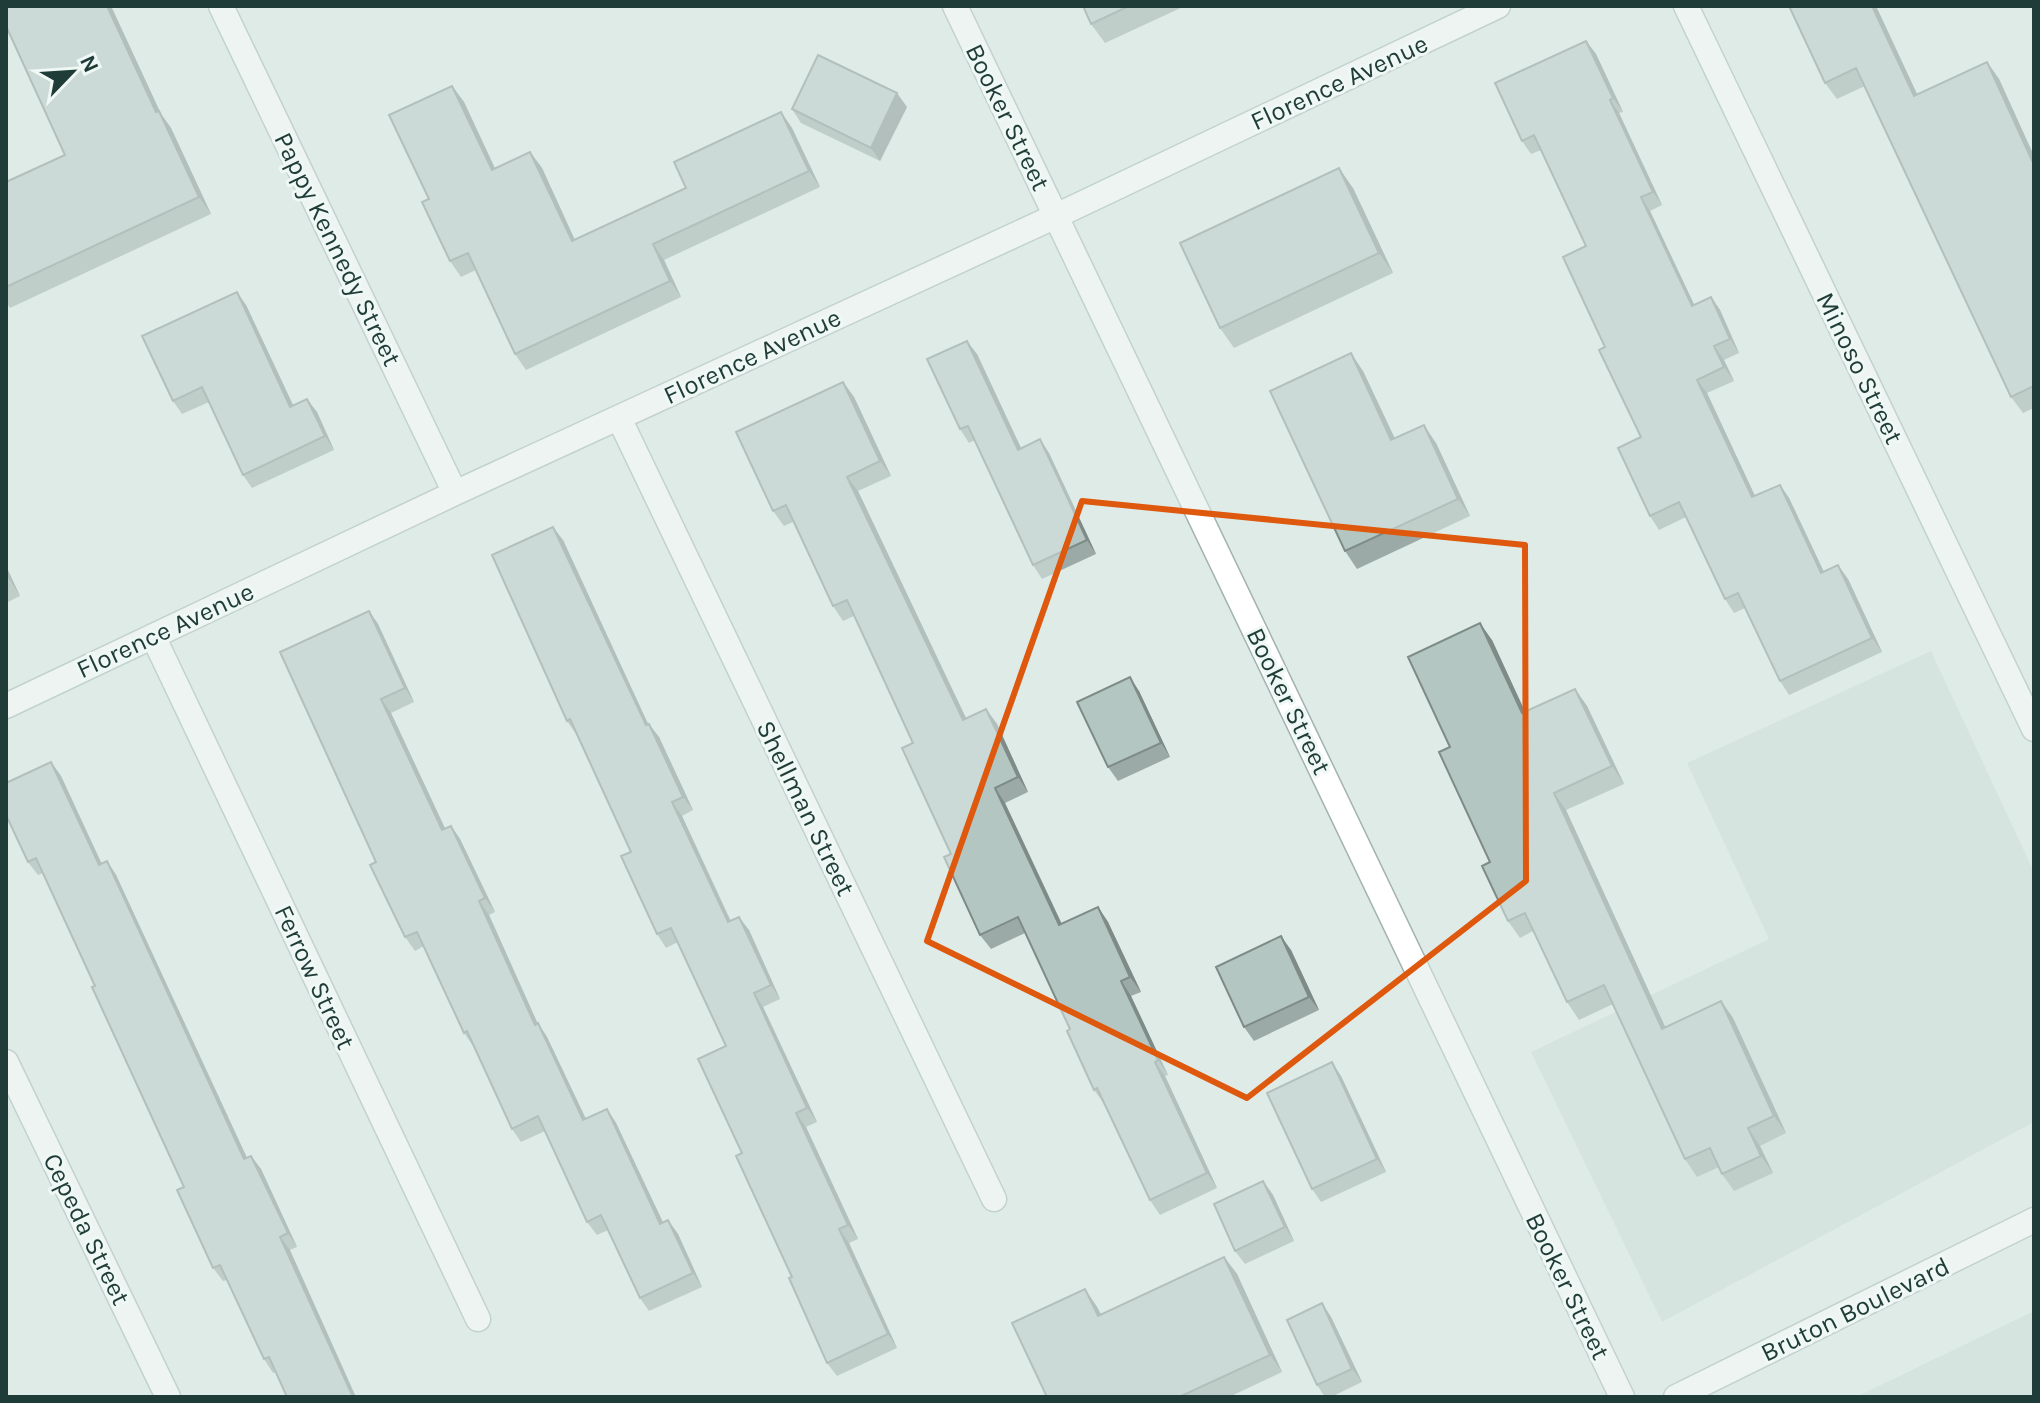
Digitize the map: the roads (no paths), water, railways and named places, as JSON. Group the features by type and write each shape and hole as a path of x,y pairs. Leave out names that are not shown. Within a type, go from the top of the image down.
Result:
{"street":[{"name":"Pappy Kennedy Street","path":"221,6 455,493"},
{"name":"Booker Street","path":"955,6 1622,1397"},
{"name":"Florence Avenue","path":"6,706 1498,6"},
{"name":"Minoso Street","path":"1686,6 2034,729"},
{"name":"Shellman Street","path":"619,418 994,1199"},
{"name":"Ferrow Street","path":"153,636 478,1319"},
{"name":"Cepeda Street","path":"6,1062 168,1397"},
{"name":"Bruton Boulevard","path":"1676,1397 2034,1220"}]}
